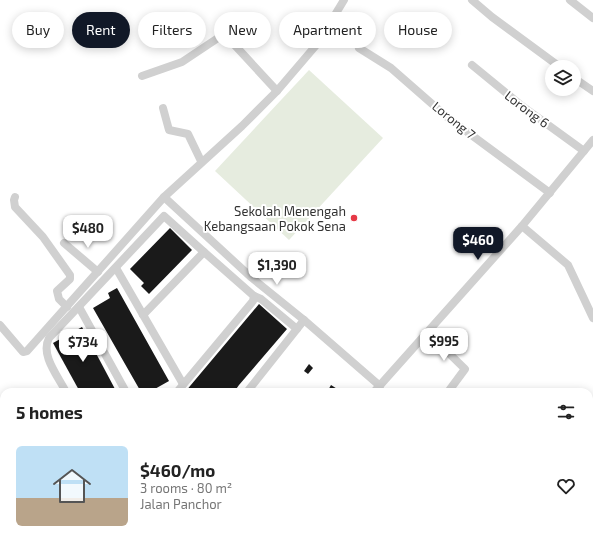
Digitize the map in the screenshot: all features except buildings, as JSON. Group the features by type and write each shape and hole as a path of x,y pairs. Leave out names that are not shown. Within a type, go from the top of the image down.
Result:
{"street":[{"path":"0,326 21,350 25,352 67,307 164,197 201,161 242,126 277,91 318,43 344,0"},
{"path":"472,0 492,17 550,60"},
{"path":"570,0 593,18"},
{"path":"142,76 182,62 218,38 224,36 230,40 277,91"},
{"name":"Lorong 7","path":"359,48 391,68 447,117 550,193"},
{"name":"Lorong 6","path":"472,65 510,97 584,151"},
{"path":"581,83 593,91"},
{"path":"163,108 169,130 188,134 201,161"},
{"path":"378,388 522,226 593,140"},
{"path":"15,197 15,207 43,237 70,275 70,279 57,291 59,299 67,307"},
{"path":"164,197 252,278 304,320 376,388"},
{"path":"64,388 45,352 45,344 164,216 254,296 261,299 297,329"},
{"path":"522,226 568,265 593,318"},
{"path":"64,243 98,272"},
{"path":"144,315 204,252"},
{"path":"116,268 183,384"},
{"path":"180,388 253,301 254,296"},
{"path":"79,307 124,388"},
{"path":"252,388 304,320"},
{"path":"427,332 465,369 451,388"}],"shaded area":[{"path":"309,70 383,138 289,240 215,171"}],"place":[{"name":"Sekolah Menengah Kebangsaan Pokok Sena","path":"354,218"}]}
